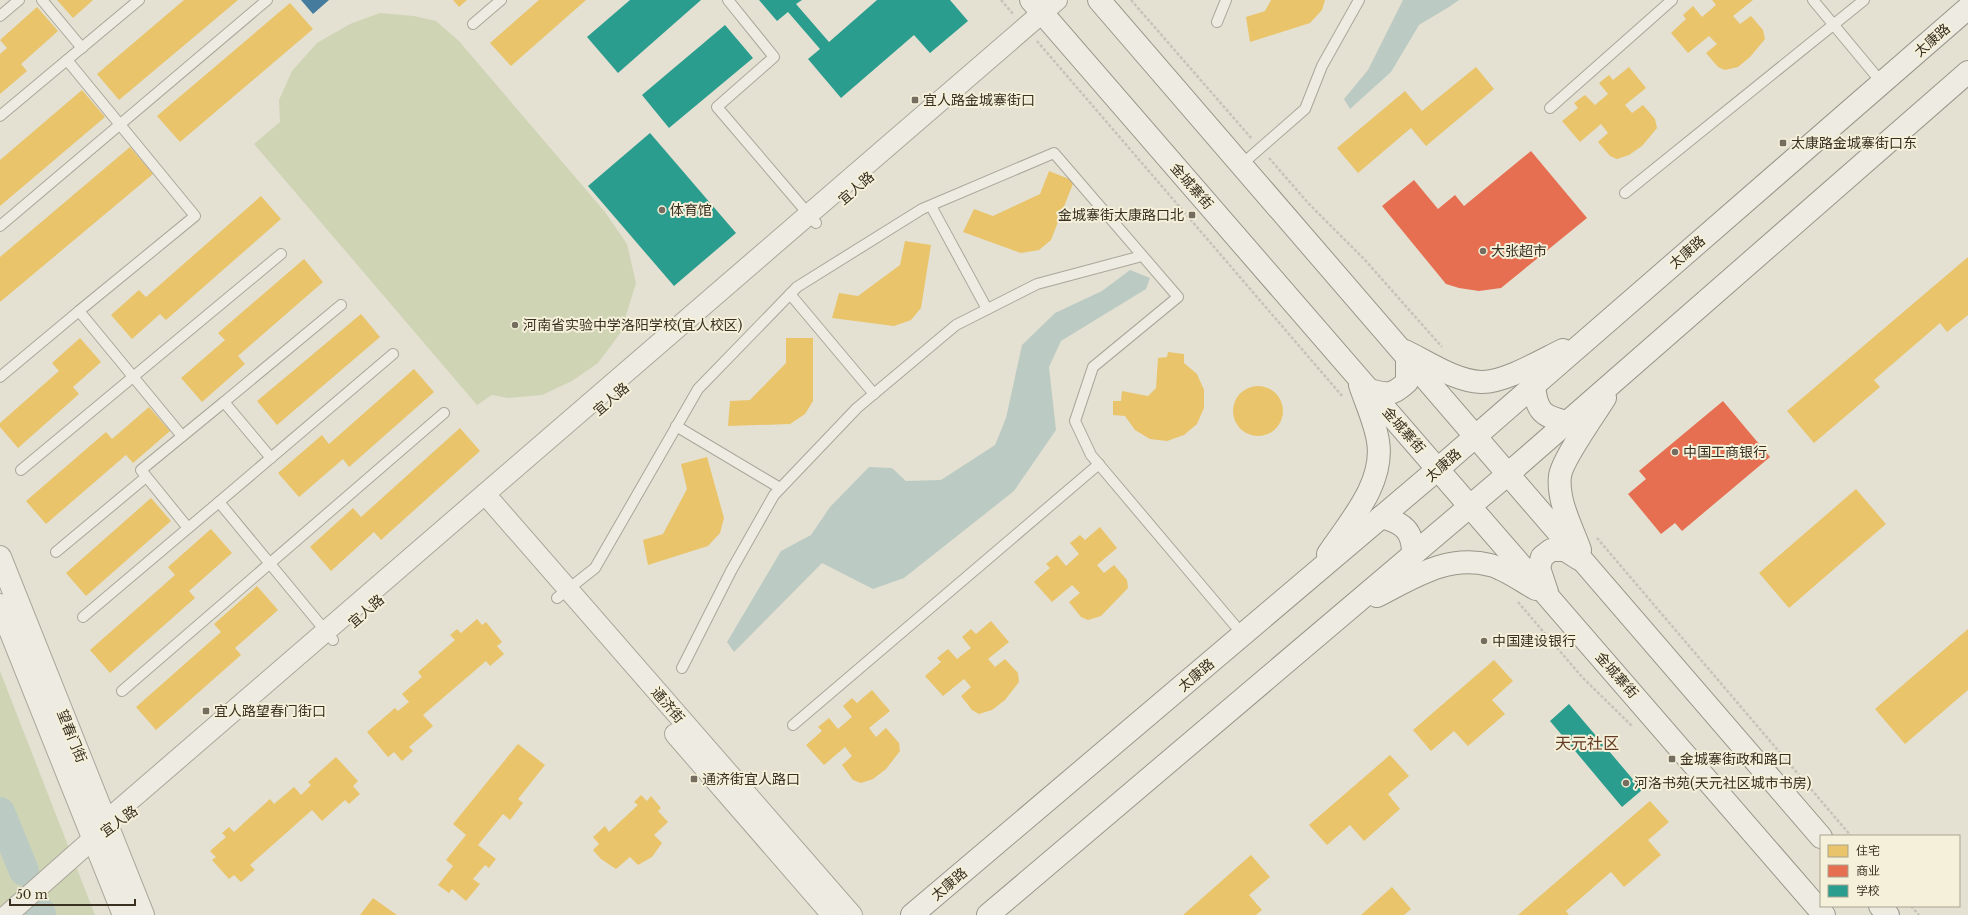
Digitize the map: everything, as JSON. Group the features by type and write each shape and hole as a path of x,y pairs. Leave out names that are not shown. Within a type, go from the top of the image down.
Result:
{"main road":[{"path":"1098,0 1820,836"},
{"name":"太康路","path":"912,915 1438,469 1968,8"},
{"name":"金城寨街","path":"1045,9 1363,383 1824,915"},
{"path":"988,915 1508,474 1968,72"},
{"path":"1402,353 1457,376 1481,382 1509,376 1587,339"},
{"path":"1363,383 1388,395 1398,391 1407,382 1402,353"},
{"path":"1584,563 1562,501 1560,475 1570,453 1620,376"},
{"path":"1316,573 1370,490 1378,466 1378,441 1363,383"},
{"path":"1534,386 1536,402 1548,417 1567,422"},
{"path":"1382,517 1399,522 1413,540 1413,554"},
{"path":"1548,595 1539,568 1542,557 1551,550 1565,550 1584,563"},
{"name":"望春门街","path":"0,557 104,830 124,915"},
{"path":"1344,614 1433,568 1463,561 1491,565 1548,595"},
{"name":"望春门街","path":"0,605 143,915"},
{"path":"1881,907 1888,915"}],"street":[{"name":"宜人路","path":"7,915 483,502 1029,32 1045,9 1074,0"},
{"name":"通济街","path":"483,502 832,915"},
{"name":"通济街","path":"562,594 852,915"}],"lane":[{"path":"0,16 19,0"},
{"path":"42,0 82,48"},
{"path":"0,116 139,0"},
{"path":"0,226 267,0"},
{"path":"473,24 501,0"},
{"path":"728,0 774,57 717,107 812,219"},
{"path":"1217,22 1226,0"},
{"path":"1241,165 1305,109 1322,66 1359,0"},
{"path":"1550,108 1672,0"},
{"path":"1813,0 1882,83"},
{"path":"1625,193 1864,0"},
{"path":"0,377 194,216 67,60"},
{"path":"562,594 595,568 698,389 790,294 803,283 922,209 1054,153 1178,297 1093,367 1075,421 1091,455 1243,635"},
{"path":"931,206 987,309"},
{"path":"21,470 281,254"},
{"path":"682,668 731,571 774,495 857,408 956,325 1037,284 1142,256"},
{"path":"790,294 874,394"},
{"path":"188,528 141,470 341,304"},
{"path":"79,311 182,436"},
{"path":"83,617 393,354"},
{"path":"224,402 271,458"},
{"path":"122,690 444,413"},
{"path":"676,426 780,488"},
{"path":"793,725 1099,464"},
{"path":"56,552 146,476"},
{"path":"219,502 329,636"}],"path":[{"path":"1001,0 1347,402"},
{"path":"1131,0 1309,204 1365,260 1441,347 1447,351"},
{"path":"1592,533 1850,835"},
{"path":"1513,597 1582,678 1634,727"},
{"path":"1913,907 1919,915"}],"green space":[{"path":"380,13 414,16 436,21 459,41 605,212 627,244 636,283 621,332 598,363 572,381 542,395 508,398 492,395 477,405 254,144 280,122 279,100 292,71 317,43 350,24"},
{"path":"0,671 95,915 0,915"}],"shaded area":[{"path":"1403,0 1459,0 1419,25 1391,72 1350,109 1344,99 1368,70"},
{"path":"1130,270 1150,278 1146,289 1061,341 1049,367 1056,430 1014,491 904,578 873,589 822,563 734,652 727,642 781,551 811,535 830,507 869,467 892,468 906,481 941,480 995,445 1006,418 1022,345 1055,313 1102,291"}],"building: 住宅":[{"path":"57,0 93,0 73,18"},
{"path":"184,0 238,0 119,100 97,74"},
{"path":"453,0 467,0 459,7"},
{"path":"539,0 586,0 511,66 490,43"},
{"path":"1271,0 1325,0 1322,10 1310,23 1250,42 1246,17 1265,11"},
{"path":"1712,0 1753,0 1733,16 1740,24 1751,16 1763,30 1765,39 1750,57 1738,67 1725,70 1718,67 1706,53 1717,44 1709,36 1688,53 1671,33 1686,19 1683,15 1693,6 1702,17 1716,5"},
{"path":"290,3 313,29 180,142 157,116"},
{"path":"37,7 58,31 21,64 27,71 0,94 0,54 7,48 0,40"},
{"path":"1476,67 1494,89 1426,146 1411,128 1358,173 1337,148 1405,91 1422,111"},
{"path":"1629,67 1646,88 1625,105 1632,113 1643,105 1655,119 1657,128 1642,146 1629,155 1617,159 1610,156 1598,142 1608,133 1601,124 1580,142 1562,121 1578,108 1574,103 1585,95 1595,105 1608,94 1599,83 1609,75 1613,80"},
{"path":"82,90 105,117 0,206 0,160"},
{"path":"130,147 153,174 0,302 0,257"},
{"path":"1049,171 1074,181 1051,240 1039,250 1021,253 963,232 974,209 993,216 1040,194"},
{"path":"261,196 281,219 166,320 160,314 132,339 111,315 139,290 146,297"},
{"path":"905,241 931,245 921,308 911,320 894,326 832,318 839,293 858,296 900,265"},
{"path":"1968,257 1968,315 1947,332 1940,323 1874,380 1880,387 1814,443 1787,411"},
{"path":"304,259 323,282 238,356 245,364 202,402 181,378 225,340 218,333"},
{"path":"361,314 380,337 277,425 257,401"},
{"path":"80,338 101,362 73,387 79,394 18,448 0,427 0,423 59,371 52,363"},
{"path":"786,338 813,338 813,401 805,414 790,424 728,426 730,401 750,400 786,363"},
{"path":"1168,352 1184,354 1184,363 1197,374 1204,390 1204,408 1197,424 1184,435 1167,441 1150,439 1135,430 1125,416 1113,415 1113,401 1121,401 1122,391 1148,396 1156,388 1158,358 1167,357"},
{"path":"414,369 434,392 349,467 343,459 299,497 278,473 322,435 329,444"},
{"path":"1253,386 1263,386 1276,393 1283,406 1283,416 1276,429 1263,436 1253,436 1244,432 1237,425 1233,416 1233,406 1237,397 1244,390"},
{"path":"149,407 170,431 133,463 126,455 46,524 26,501 106,432 112,439"},
{"path":"460,428 480,451 381,540 374,532 331,571 310,547 353,508 361,517"},
{"path":"707,457 724,518 720,533 708,546 648,565 643,540 663,534 687,489 681,464"},
{"path":"1856,489 1886,524 1789,608 1759,573"},
{"path":"151,498 171,521 86,596 66,573"},
{"path":"1100,527 1117,548 1097,565 1104,573 1114,565 1127,580 1128,588 1101,616 1088,620 1081,617 1069,602 1080,593 1072,585 1052,602 1034,582 1050,568 1046,564 1057,555 1066,566 1079,554 1070,543 1080,535 1085,540"},
{"path":"211,529 232,553 189,591 195,598 110,673 90,650 175,575 168,567"},
{"path":"257,586 278,610 235,648 241,655 156,730 136,707 221,632 214,624"},
{"path":"477,619 482,625 486,622 502,642 497,646 504,654 490,666 486,661 423,715 433,726 409,747 413,751 402,761 394,752 388,757 367,732 395,708 398,711 409,702 402,694 422,677 418,672 455,640 450,635 457,629 461,633"},
{"path":"991,621 1009,642 988,659 995,667 1005,659 1018,673 1019,682 1005,700 992,710 979,714 972,710 961,696 971,687 964,679 943,696 925,676 941,662 937,658 948,649 957,659 971,648 962,637 971,629 976,634"},
{"path":"1968,629 1968,690 1905,744 1875,709"},
{"path":"1494,660 1513,681 1492,700 1505,714 1468,746 1454,731 1431,751 1413,730"},
{"path":"872,690 890,711 869,728 876,737 886,728 899,743 900,751 886,769 873,779 861,783 853,780 842,765 852,756 845,747 824,765 806,745 822,731 818,727 829,718 838,729 852,717 843,706 852,698 857,703"},
{"path":"518,744 545,765 518,799 523,803 510,820 503,814 478,845 496,859 489,868 485,865 473,879 480,884 466,901 452,889 449,893 438,885 453,866 446,860 466,835 453,824"},
{"path":"1390,755 1409,776 1388,794 1400,809 1364,841 1350,825 1327,845 1309,825"},
{"path":"336,757 358,781 353,786 360,794 349,804 345,800 322,821 312,810 250,865 255,870 241,882 234,875 229,879 212,860 216,857 210,851 226,837 222,833 229,827 234,832 270,799 274,804 294,787 301,795 311,785 308,782"},
{"path":"641,795 647,801 651,796 661,808 658,811 668,822 654,835 662,843 652,857 638,865 630,857 616,869 601,859 593,850 599,844 593,837 605,826 609,832 638,805 634,802"},
{"path":"1650,801 1669,822 1648,840 1661,855 1624,887 1611,872 1566,911 1569,915 1518,915"},
{"path":"1251,855 1270,877 1249,895 1262,910 1256,915 1183,915"},
{"path":"1392,887 1411,909 1404,915 1361,915"},
{"path":"373,898 397,915 360,915"}],"building: 商业":[{"name":"大张超市","path":"1531,151 1587,218 1501,288 1479,291 1459,288 1446,284 1382,206 1414,180 1438,209 1455,195 1464,206"},
{"path":"1723,401 1770,457 1682,531 1675,523 1661,534 1628,494 1646,479 1639,471"}],"building: 学校":[{"path":"630,0 701,0 618,73 587,37"},
{"path":"759,0 802,0 796,4 829,42 877,0 950,0 968,21 930,53 914,35 841,98 808,59 820,49 788,12 777,21"},
{"path":"725,25 753,58 669,128 642,95"},
{"name":"体育馆","path":"650,133 736,233 674,286 588,186"},
{"path":"1569,704 1642,790 1622,807 1550,721"}],"building: 公共":[{"path":"301,0 329,0 313,14"}],"waterway":[{"path":"0,812 24,871"}],"place":[{"name":"宜人路金城寨街口","path":"915,100"},
{"name":"太康路金城寨街口东","path":"1783,143"},
{"name":"体育馆","path":"662,210"},
{"name":"金城寨街太康路口北","path":"1192,215"},
{"name":"大张超市","path":"1483,251"},
{"name":"河南省实验中学洛阳学校(宜人校区)","path":"515,325"},
{"name":"中国工商银行","path":"1675,452"},
{"name":"中国建设银行","path":"1484,641"},
{"name":"宜人路望春门街口","path":"206,711"},
{"name":"金城寨街政和路口","path":"1672,759"},
{"name":"通济街宜人路口","path":"694,779"},
{"name":"河洛书苑(天元社区城市书房)","path":"1626,783"}],"district":[{"name":"天元社区","path":"1587,743"}]}
